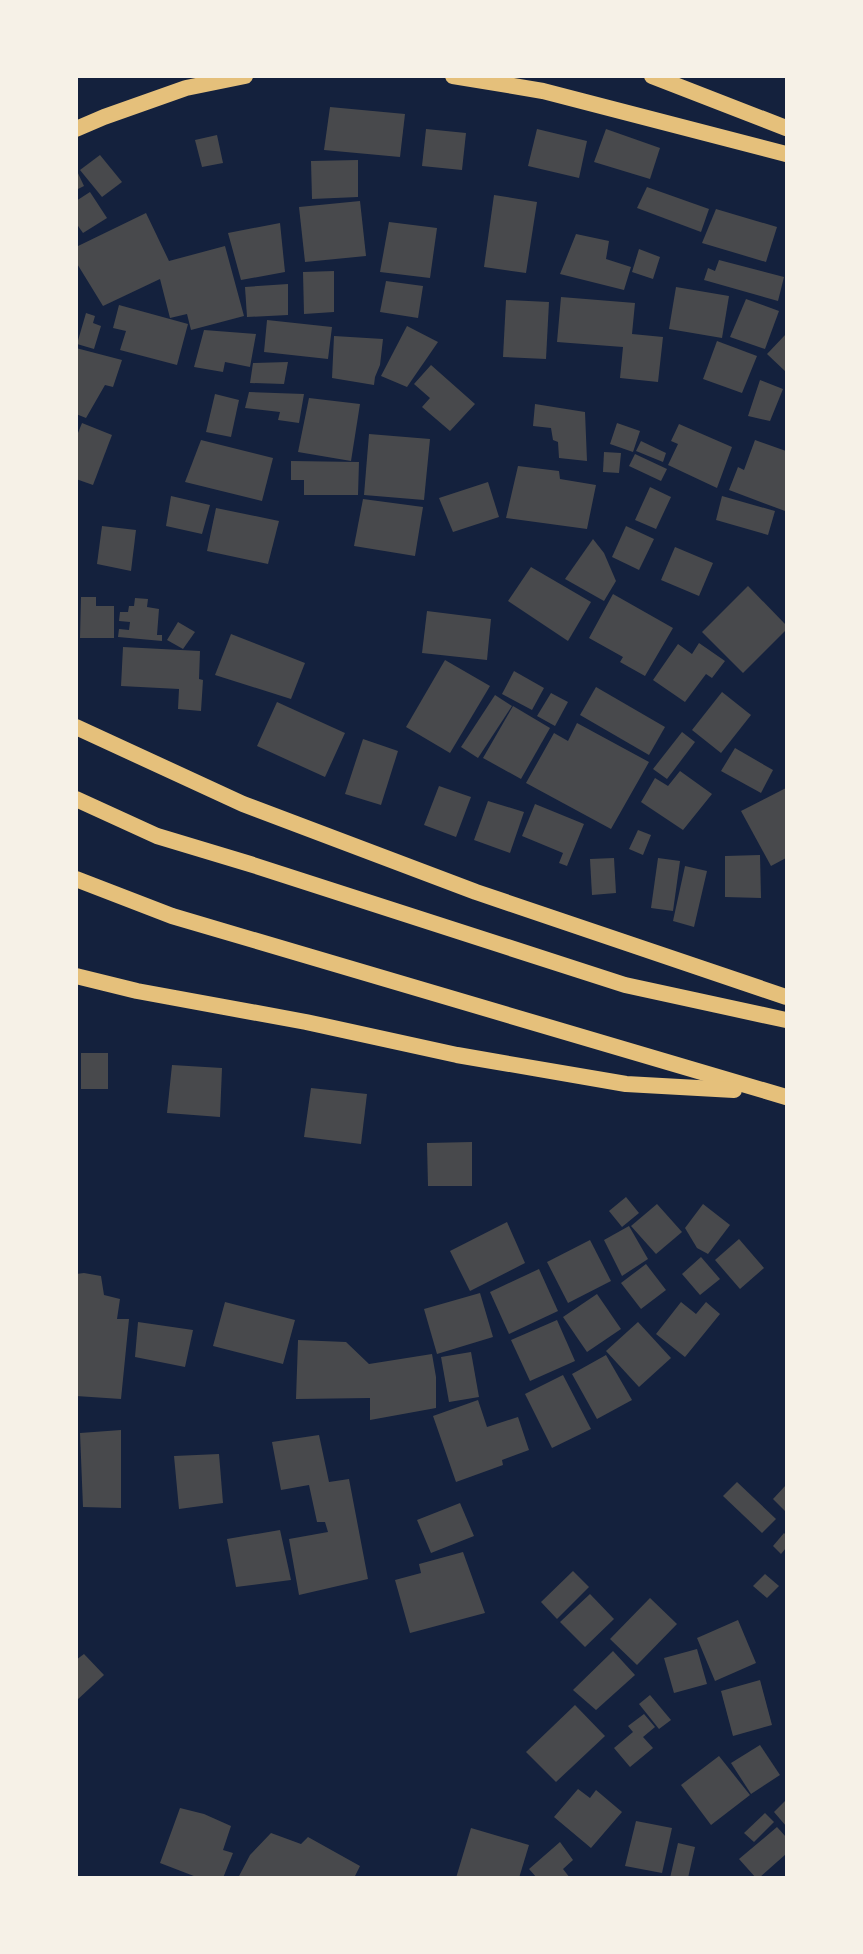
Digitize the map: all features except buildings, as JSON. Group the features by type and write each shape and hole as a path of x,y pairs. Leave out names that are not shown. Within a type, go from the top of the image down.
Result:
{"highway":[{"path":"76,129 186,88 244,76"},
{"path":"453,76 543,91 786,154"},
{"path":"652,76 786,128"},
{"path":"76,727 243,804 476,892 786,997"},
{"path":"76,799 157,836 625,985 786,1020"},
{"path":"76,879 172,916 786,1097"},
{"path":"76,976 137,991 306,1022 457,1055 626,1084 760,1091"}]}
